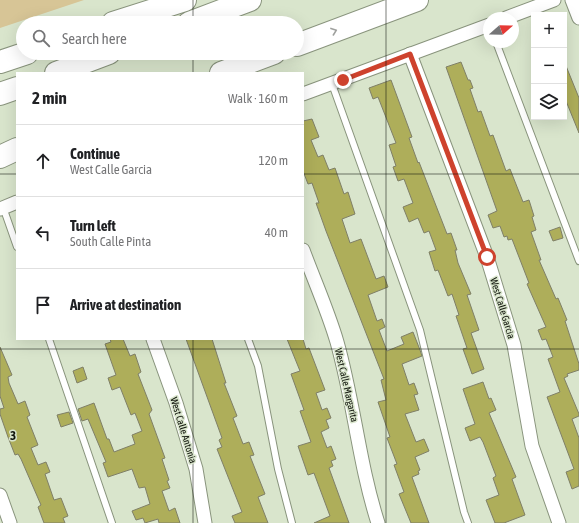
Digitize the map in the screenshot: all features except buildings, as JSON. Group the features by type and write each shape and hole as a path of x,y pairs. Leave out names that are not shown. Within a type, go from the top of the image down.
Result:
{"highway":[{"path":"135,16 185,0"},
{"path":"208,16 250,0"},
{"path":"304,42 417,0"},
{"path":"0,62 16,57"},
{"path":"59,72 90,60"},
{"path":"223,72 255,60"},
{"path":"0,94 16,88"},
{"path":"0,156 16,149"}],"street":[{"path":"519,13 554,0"},
{"path":"572,0 579,18"},
{"path":"304,94 483,26"},
{"name":"West Calle Garcia","path":"410,54 487,257 514,345 532,446 559,523"},
{"path":"2,208 16,202"},
{"name":"West Calle Margarita","path":"304,253 337,341 356,426 366,486 378,523"},
{"name":"West Calle Antonia","path":"153,340 176,403 196,469 205,523"},
{"path":"0,496 10,523"}],"lane":[{"path":"498,48 579,261"},
{"path":"332,84 420,330 464,512 468,523"},
{"path":"2,208 16,244"},
{"path":"49,340 112,523"},
{"path":"248,340 258,366 278,469 292,523"}],"shaded area":[{"path":"0,0 84,0 36,16 16,16 16,23 0,28"}],"route":[{"path":"343,80 410,54 487,257"}]}
